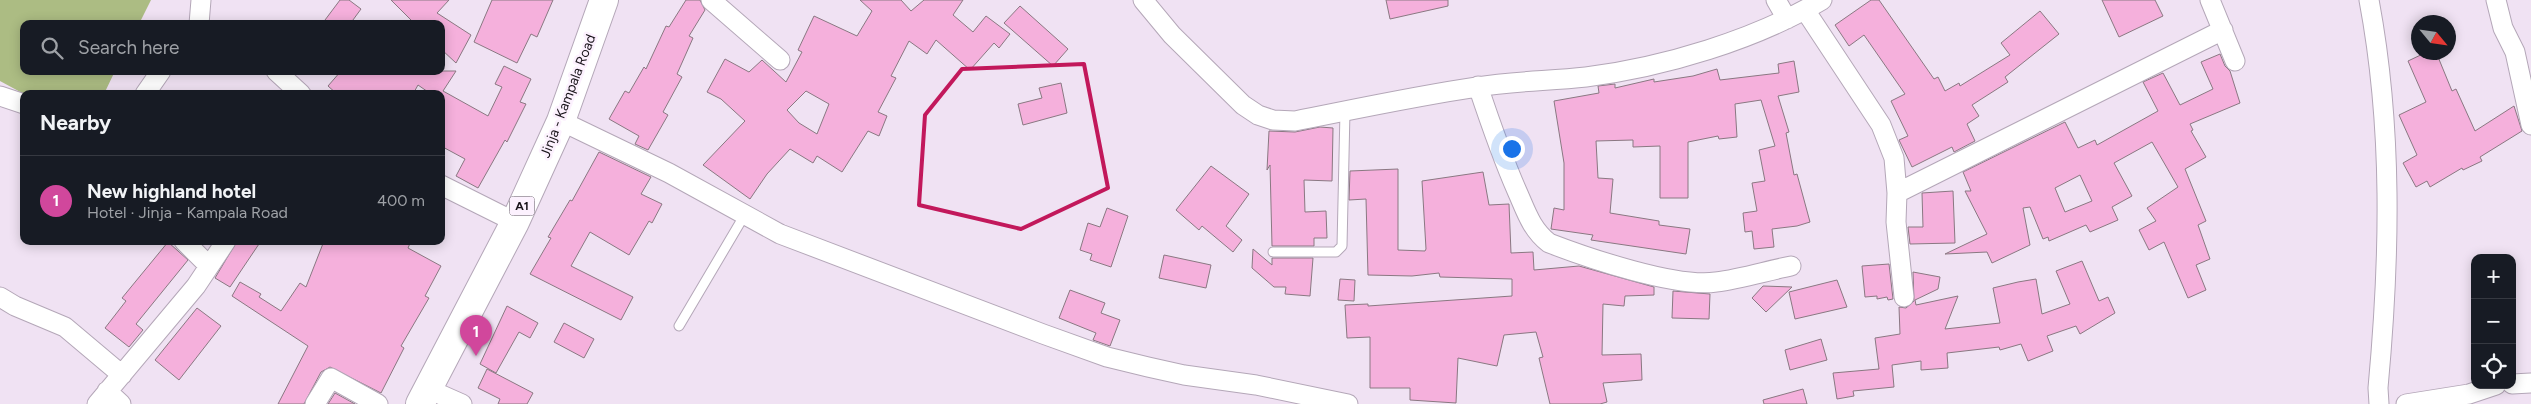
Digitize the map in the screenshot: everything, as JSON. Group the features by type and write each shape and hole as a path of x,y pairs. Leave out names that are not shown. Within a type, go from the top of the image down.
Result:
{"highway":[{"name":"Jinja - Kampala Road","path":"424,396 515,222 561,121 604,0"}],"street":[{"path":"199,20 201,0"},
{"path":"712,0 780,60"},
{"path":"1143,0 1172,35 1243,106 1258,115 1273,120 1295,121 1478,86 1588,77 1645,66 1711,49 1787,19 1822,0"},
{"path":"1776,0 1787,19"},
{"path":"2210,0 2235,60"},
{"path":"2369,0 2382,86 2388,173 2387,270 2378,388 2379,404"},
{"path":"2496,0 2504,28 2523,52 2531,125"},
{"path":"1805,10 1881,125 1894,158 1897,193 1896,222 1904,296"},
{"path":"1897,193 2223,30"},
{"path":"148,90 158,75"},
{"path":"280,75 297,90"},
{"path":"1478,86 1504,163 1528,217 1539,235 1549,243 1636,271 1691,282 1715,282 1791,266"},
{"path":"0,96 20,103"},
{"path":"561,121 669,173 744,216 780,234 1107,357 1184,375 1256,385 1348,404"},
{"path":"445,187 515,222"},
{"path":"188,245 208,266"},
{"path":"108,400 122,375 196,286 223,245"},
{"path":"0,297 15,306 65,327 122,375"},
{"path":"315,404 331,378 378,404"},
{"path":"2516,384 2531,383"},
{"path":"2406,404 2469,394 2484,389"},
{"path":"424,396 462,404"}],"lane":[{"path":"1273,252 1336,252 1342,246 1345,111"},
{"path":"679,326 744,216"}],"highlighted area":[{"path":"1084,64 1108,188 1021,229 919,205 925,115 962,69"}],"green space":[{"path":"0,0 151,0 141,20 20,20 20,75 113,75 106,90 20,90 20,92 0,81"}],"building":[{"path":"340,0 349,0 361,9 353,20 325,20"},
{"path":"391,0 449,0 437,13 471,35 456,63 445,53 445,20 411,20"},
{"path":"492,0 553,0 537,37 531,34 517,63 474,42"},
{"path":"686,0 700,0 705,10 689,36 693,38 677,74 682,77 663,112 668,115 648,150 635,144 639,136 609,119 625,91 629,93 644,67 646,69 666,26 669,27"},
{"path":"860,0 901,0 911,11 924,0 963,0 953,15 973,32 986,16 1010,34 999,48 994,43 970,70 936,40 927,54 909,41 891,76 896,78 878,112 887,116 879,136 868,131 842,172 817,156 813,163 790,149 767,174 750,199 703,165 745,121 721,99 707,92 725,59 749,72 762,60 786,82 802,52 798,50 814,16 857,36 872,11","holes":["806,91 829,104 817,134 799,123 787,110"]},
{"path":"1386,0 1448,0 1448,6 1390,19"},
{"path":"1871,0 1879,0 1934,79 1938,77 1945,91 1959,83 1960,86 2010,55 2001,43 2040,11 2059,34 2005,77 2008,82 1972,105 1979,116 1967,124 1975,141 1954,152 1952,147 1912,167 1899,140 1908,136 1891,101 1905,94 1864,35 1849,46 1835,25"},
{"path":"2102,0 2155,0 2163,16 2119,37"},
{"path":"1020,6 1068,49 1053,66 1004,23"},
{"path":"2220,54 2225,66 2230,71 2240,103 2190,124 2193,130 2191,131 2206,157 2185,169 2206,221 2198,225 2210,259 2196,265 2206,290 2188,298 2164,242 2149,250 2139,230 2156,221 2147,208 2178,187 2152,142 2114,163 2132,196 2112,207 2118,220 2090,232 2086,225 2049,241 2048,237 2043,239 2030,207 2023,208 2030,245 1992,263 1987,252 1945,254 1987,234 1965,191 1971,191 1963,172 2065,122 2078,148 2095,140 2097,145 2158,111 2143,82 2163,73 2180,105 2213,89 2201,62","holes":["2080,175 2092,201 2065,212 2055,188"]},
{"path":"2439,60 2452,91 2456,89 2475,131 2514,106 2522,131 2480,157 2482,161 2463,170 2462,168 2430,187 2427,181 2416,187 2403,163 2417,155 2399,115 2426,102 2408,61"},
{"path":"1794,61 1799,92 1778,96 1789,132 1786,133 1794,175 1797,174 1810,222 1797,226 1772,229 1774,247 1754,249 1752,231 1745,232 1743,213 1757,211 1752,183 1765,181 1759,150 1775,146 1761,100 1735,104 1737,137 1719,139 1718,136 1688,142 1688,198 1660,198 1660,146 1633,147 1633,140 1596,141 1598,178 1613,179 1610,213 1659,221 1659,225 1690,229 1686,254 1591,240 1593,235 1551,229 1554,208 1564,210 1564,163 1554,101 1599,93 1598,86 1615,84 1615,88 1654,79 1654,82 1693,76 1717,69 1720,80 1779,73 1778,64"},
{"path":"504,66 531,79 520,102 526,104 507,142 505,140 478,188 456,176 465,159 445,148 445,92 488,116 502,87 495,84"},
{"path":"445,71 456,71 444,90 425,90 418,85 415,90 332,90 328,86 338,75 445,75"},
{"path":"1061,83 1067,113 1023,125 1018,104 1042,98 1039,88"},
{"path":"1320,127 1333,128 1332,181 1304,180 1305,212 1326,211 1327,238 1314,238 1314,246 1272,246 1270,165 1267,170 1269,131 1295,132"},
{"path":"599,152 651,177 641,194 662,204 652,223 649,221 629,255 590,232 571,266 633,297 621,320 530,274 551,238 548,237 570,200 572,201"},
{"path":"1211,166 1249,194 1226,226 1242,240 1233,252 1202,226 1199,230 1176,210"},
{"path":"1398,169 1398,250 1425,251 1426,249 1422,181 1483,172 1489,205 1509,204 1511,253 1533,252 1534,270 1579,266 1654,287 1654,295 1625,296 1624,306 1603,304 1602,355 1641,354 1642,380 1603,383 1607,402 1600,404 1550,404 1539,358 1543,357 1536,332 1504,335 1497,366 1458,358 1456,403 1410,400 1410,388 1370,388 1370,337 1347,338 1345,305 1368,304 1368,306 1512,296 1512,279 1440,277 1439,273 1412,276 1368,275 1366,199 1349,200 1350,171"},
{"path":"1953,191 1955,243 1910,244 1908,227 1923,227 1922,193"},
{"path":"1107,208 1128,216 1111,267 1090,260 1092,254 1080,250 1088,223 1100,227"},
{"path":"166,245 171,245 188,260 136,324 143,330 129,347 105,328 126,301 122,298"},
{"path":"235,245 258,245 230,287 215,278"},
{"path":"322,245 409,245 408,248 441,266 425,296 429,298 401,346 404,348 381,393 330,367 321,372 304,404 278,404 308,346 232,296 240,282 261,294 259,297 281,311 300,283 306,287"},
{"path":"1253,249 1272,265 1272,258 1313,258 1310,296 1285,294 1286,287 1274,287 1252,268"},
{"path":"1164,255 1211,265 1206,288 1159,278"},
{"path":"2082,261 2099,301 2108,297 2115,313 2080,334 2076,326 2047,336 2053,351 2028,361 2021,344 2000,350 1999,347 1947,353 1948,368 1921,370 1921,361 1892,365 1894,387 1853,391 1854,396 1837,399 1833,373 1879,369 1875,338 1900,334 1899,307 1906,308 1914,301 1913,272 1940,277 1938,289 1915,300 1916,305 1958,296 1945,329 2000,323 1993,288 2018,282 2036,279 2042,314 2070,304 2056,271"},
{"path":"1889,264 1893,299 1888,300 1887,297 1877,299 1877,296 1865,297 1862,266"},
{"path":"1340,279 1355,280 1354,301 1338,300"},
{"path":"1837,280 1847,307 1795,319 1789,292"},
{"path":"1763,286 1792,287 1766,312 1752,298"},
{"path":"1070,290 1105,303 1101,313 1120,320 1110,346 1093,340 1096,333 1059,318"},
{"path":"1673,291 1710,294 1709,319 1672,318"},
{"path":"507,306 538,323 530,338 519,332 496,373 480,364"},
{"path":"197,308 221,326 179,380 155,360"},
{"path":"564,323 594,339 584,358 554,342"},
{"path":"1821,339 1827,360 1790,370 1785,350"},
{"path":"487,369 533,393 527,404 498,404 500,399 478,388"},
{"path":"1803,389 1807,404 1764,404 1763,400"},
{"path":"335,393 355,404 328,404"}],"place":[{"name":"New highland hotel","path":"476,356"}]}
